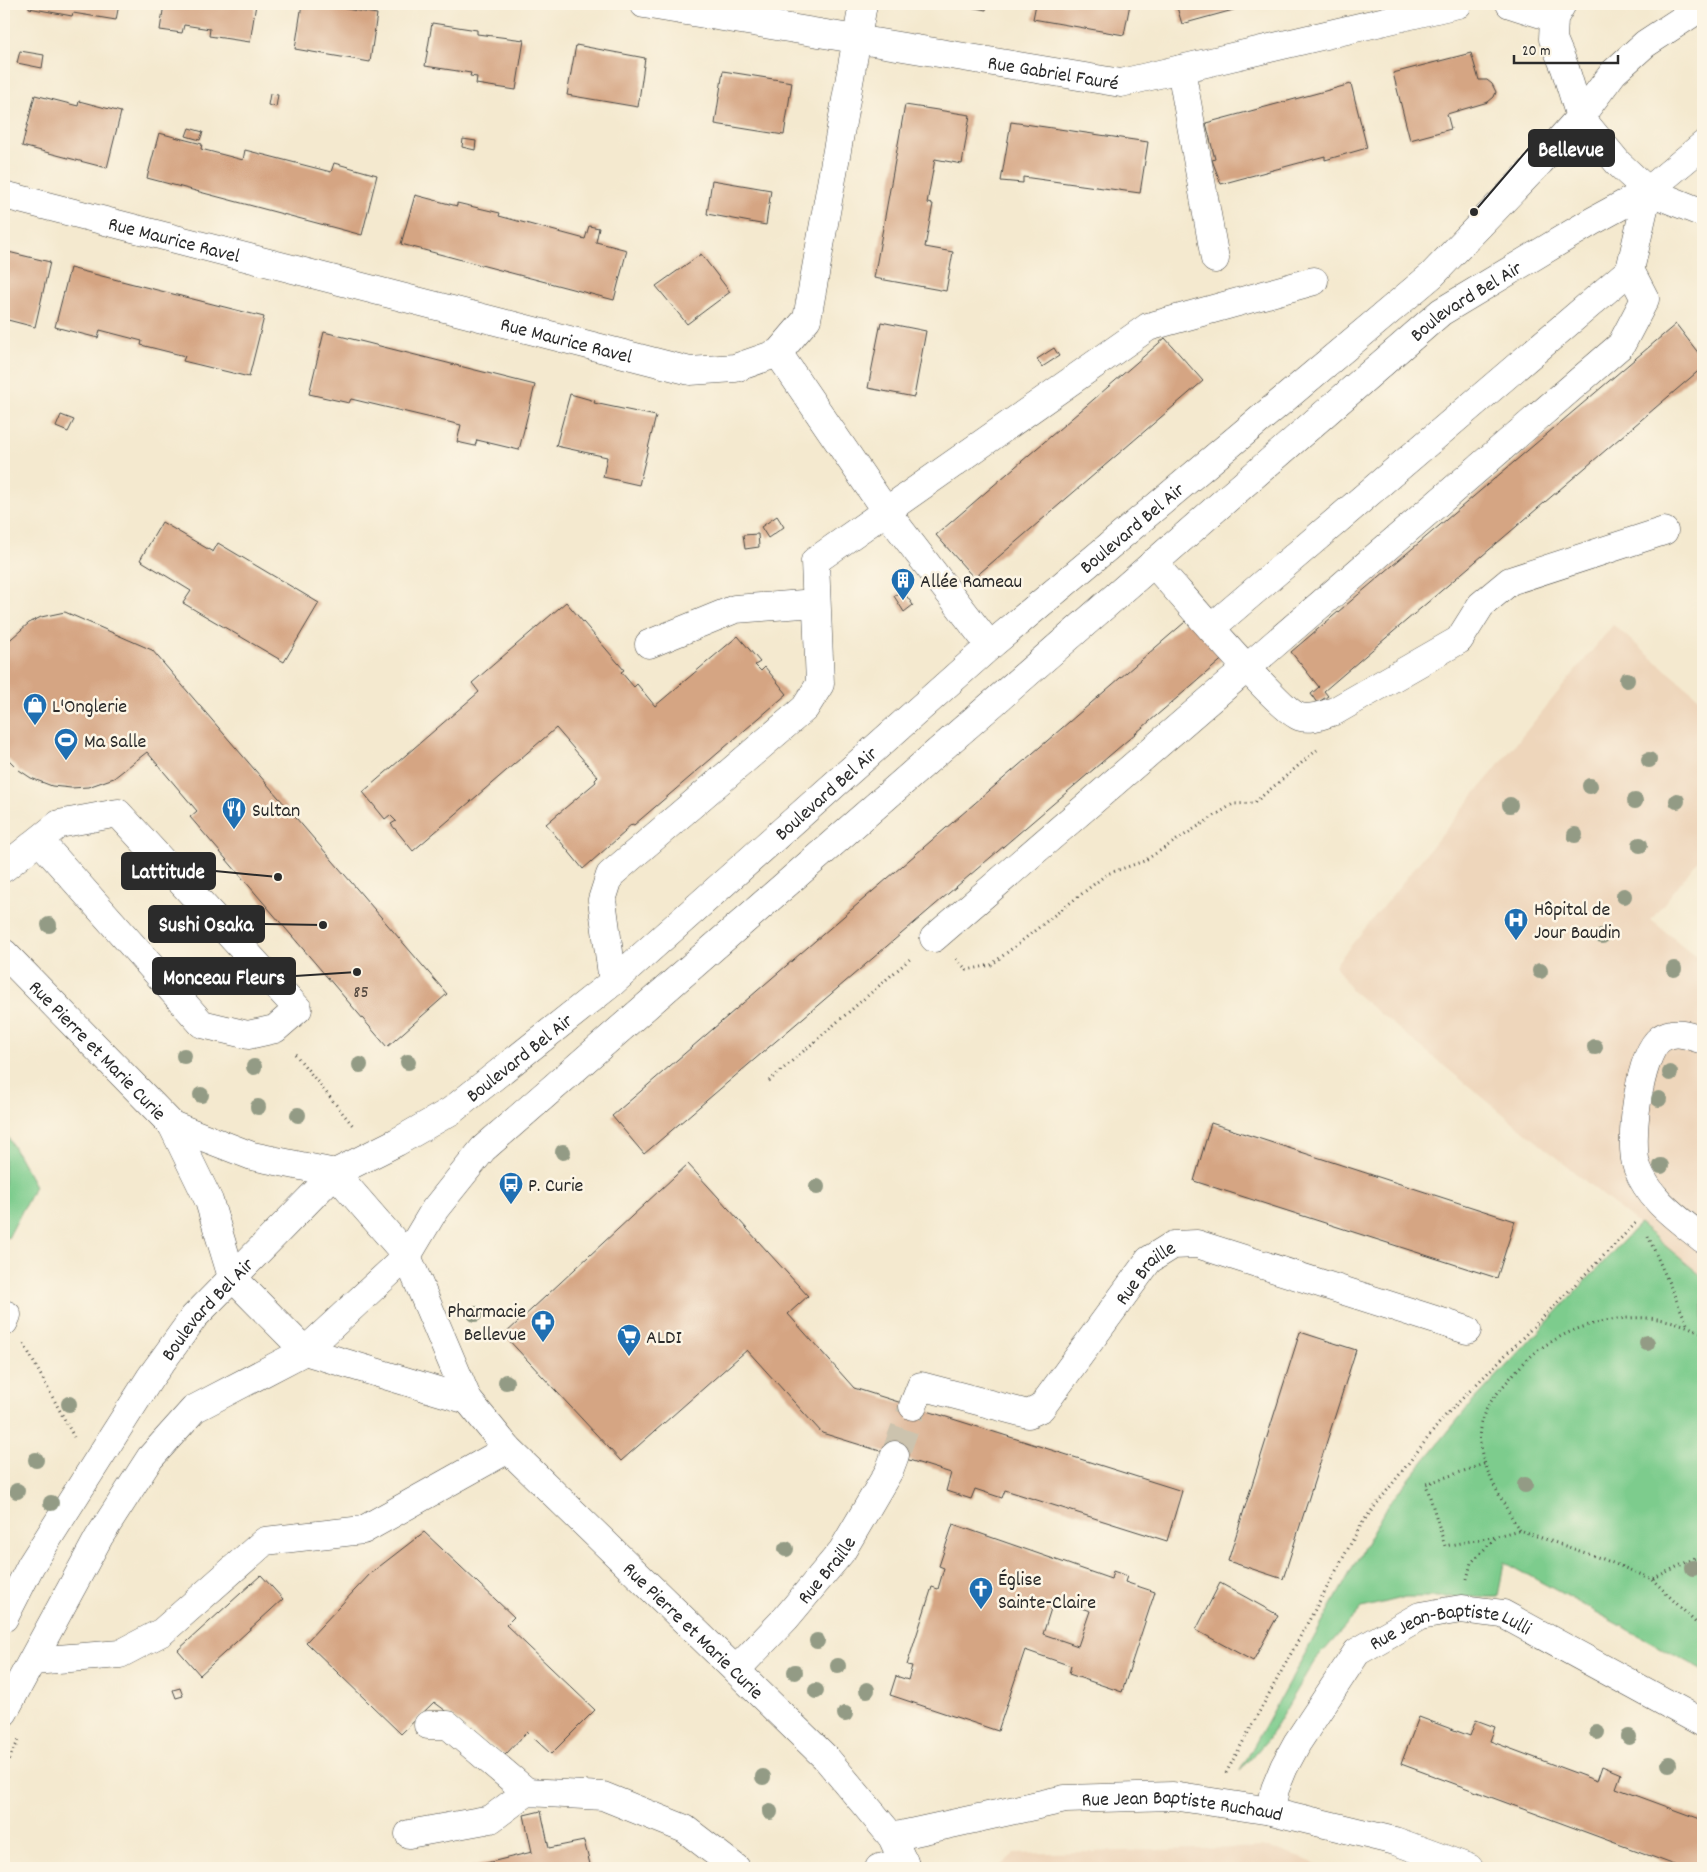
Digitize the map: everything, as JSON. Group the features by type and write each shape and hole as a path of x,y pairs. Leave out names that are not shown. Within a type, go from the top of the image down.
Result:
{"main road":[{"name":"Rue Gabriel Fauré","path":"644,4 1121,82 1458,4"},
{"path":"863,4 807,319 778,353 885,510 990,646"},
{"path":"1510,4 1558,11 1553,39 1565,68 1580,117 1609,152 1648,191 1703,213"},
{"name":"Boulevard Bel Air","path":"4,1618 31,1565 150,1378 194,1316 335,1173 397,1142 451,1111 613,982 990,646 1432,275 1488,219 1580,117 1613,73 1644,44 1701,6"},
{"path":"1181,69 1215,259"},
{"name":"Boulevard Bel Air","path":"4,1712 99,1537 150,1458 194,1408 305,1351 407,1256 435,1209 483,1148 1440,312 1591,222 1648,191 1703,145"},
{"path":"1211,628 1630,270 1648,191"},
{"name":"Rue Maurice Ravel","path":"4,195 690,370 735,368 778,353"},
{"path":"934,938 1621,345 1645,298 1630,270"},
{"path":"613,982 602,900 610,875 805,708 820,684 815,560 1148,327 1314,281"},
{"path":"1153,563 1247,668 1290,712 1300,717 1314,717 1335,711 1459,640 1481,605 1510,581 1664,531"},
{"path":"649,644 735,610 816,603"},
{"path":"4,868 39,840 60,824 118,813 298,1009 275,1029 248,1036 202,1024 39,840"},
{"name":"Rue Pierre et Marie Curie","path":"4,953 172,1125 209,1201 232,1277 305,1351 468,1400"},
{"path":"1703,1040 1676,1033 1659,1040 1647,1060 1637,1097 1632,1140 1636,1166 1647,1188 1659,1203 1703,1239"},
{"name":"Rue Pierre et Marie Curie","path":"172,1125 252,1156 335,1173 407,1256 468,1400 508,1449 826,1758 892,1837 896,1866"},
{"name":"Rue Braille","path":"914,1406 921,1386 1028,1414 1041,1408 1149,1260 1173,1245 1197,1244 1467,1330"},
{"path":"33,1661 120,1654 162,1632 265,1541 363,1530 508,1449"},
{"name":"Rue Braille","path":"736,1670 786,1618 842,1551 889,1472 895,1455"},
{"name":"Rue Jean-Baptiste Lulli","path":"1271,1811 1275,1789 1288,1759 1357,1652 1420,1616 1461,1609 1503,1614 1703,1723"},
{"path":"428,1725 448,1725 527,1792 603,1796 685,1829 736,1868"},
{"path":"410,1834 491,1819 527,1792"},
{"name":"Rue Jean Baptiste Ruchaud","path":"892,1837 1065,1800 1173,1796 1271,1811 1395,1841 1469,1868"}],"path":[{"path":"769,1081 934,938 967,970 991,965 1106,874 1144,861 1233,804 1254,803 1324,744"},
{"path":"275,1029 359,1134"},
{"path":"1210,1802 1362,1523 1444,1416 1640,1219 1659,1203"},
{"path":"5,1317 40,1370 76,1440"},
{"path":"1519,1530 1484,1464 1480,1430 1487,1406 1515,1372 1550,1342 1583,1326 1632,1317 1687,1325 1703,1334"},
{"path":"1484,1464 1426,1484 1445,1546 1519,1530 1603,1559 1652,1579 1703,1630"},
{"path":"1461,1609 1470,1563 1497,1536"},
{"path":"1652,1579 1703,1554"},
{"path":"4,1768 23,1733"}],"shaded area":[{"name":"Hôpital de Jour Baudin","path":"1613,625 1703,701 1703,854 1651,920 1703,962 1703,1277 1351,990 1335,965"},
{"path":"1270,1847 1328,1868 998,1868 1014,1854"}],"green space":[{"path":"4,1130 35,1186 8,1238 4,1236"},
{"path":"1639,1224 1703,1277 1703,1670 1504,1562 1498,1597 1405,1597 1362,1608 1314,1662 1268,1739 1240,1771 1387,1506 1469,1406"}],"building":[{"path":"29,4 119,4 116,20 73,13 72,16 29,8"},
{"path":"164,4 256,4 250,42 209,36 210,29 184,25 182,33 160,30"},
{"path":"302,4 316,4 377,14 370,62 295,49"},
{"path":"954,4 987,4 986,10"},
{"path":"1036,4 1130,4 1124,35 1033,19"},
{"path":"1176,4 1255,4 1182,24"},
{"path":"432,23 477,30 477,34 524,40 516,90 476,84 477,77 470,76 471,73 425,66"},
{"path":"576,45 645,58 638,107 567,95"},
{"path":"20,51 44,55 42,68 17,63"},
{"path":"1471,53 1479,80 1487,80 1492,84 1496,92 1494,97 1488,102 1447,114 1451,129 1410,140 1393,73"},
{"path":"723,71 792,82 784,135 715,124"},
{"path":"1351,84 1367,148 1325,160 1325,156 1221,184 1212,160 1215,159 1206,123"},
{"path":"270,94 278,95 276,107 268,105"},
{"path":"35,95 78,106 79,101 121,112 107,168 22,146"},
{"path":"905,105 970,115 962,164 935,159 927,203 933,204 925,247 953,252 946,291 874,278"},
{"path":"1011,122 1148,142 1140,193 1023,177 1023,183 1001,181"},
{"path":"189,128 203,132 200,140 186,136"},
{"path":"159,133 202,144 201,149 243,160 245,150 331,172 334,163 377,175 362,235 147,178"},
{"path":"463,139 476,141 475,150 462,147"},
{"path":"712,180 771,190 766,225 707,214"},
{"path":"415,195 457,206 457,203 500,213 499,216 585,239 589,226 599,228 596,242 627,250 614,300 401,244"},
{"path":"4,251 50,262 35,327 4,319"},
{"path":"701,254 730,292 687,324 656,286"},
{"path":"70,268 264,317 249,377 183,361 185,356 141,345 142,341 100,330 98,338 55,327"},
{"path":"881,322 926,331 914,397 868,388"},
{"path":"1676,324 1703,359 1703,367 1324,691 1328,696 1317,703 1311,694 1319,687 1291,652"},
{"path":"324,332 535,385 519,450 477,440 475,446 457,442 461,425 351,399 349,403 309,394"},
{"path":"1165,338 1203,381 974,578 936,535"},
{"path":"1054,348 1059,356 1042,367 1037,359"},
{"path":"570,394 595,401 594,403 656,416 639,485 603,477 607,457 556,446"},
{"path":"61,415 74,420 68,432 56,427"},
{"path":"777,516 784,527 768,538 761,527"},
{"path":"162,522 213,552 218,543 319,603 284,662 183,603 191,591 140,560"},
{"path":"758,534 759,547 745,549 743,535"},
{"name":"Allée Rameau","path":"902,590 913,605 904,612 894,596"},
{"path":"566,602 624,670 621,672 634,687 637,684 655,706 738,636 760,662 755,665 761,671 765,667 787,694 634,825 632,824 583,869 546,824 596,782 595,780 598,777 556,728 413,851 391,824 396,821 390,815 385,819 363,792 479,692 472,683"},
{"path":"65,612 152,650 447,994 387,1047 190,817 197,811 147,752 114,778 88,787 71,788 52,786 31,778 19,770 4,755 4,645 29,623 41,617"},
{"path":"1192,616 1226,656 644,1154 612,1116"},
{"path":"1211,1123 1515,1221 1497,1278 1194,1181"},
{"path":"688,1164 808,1296 788,1314 854,1388 1182,1491 1167,1541 1005,1490 1002,1498 975,1489 971,1499 946,1491 951,1473 822,1433 747,1350 621,1461 504,1335"},
{"path":"1300,1332 1356,1350 1283,1579 1228,1561"},
{"name":"Église Sainte-Claire","path":"953,1524 1111,1579 1113,1571 1127,1576 1125,1582 1155,1592 1122,1692 1069,1674 1071,1666 1025,1650 998,1731 890,1695 896,1676 908,1680 912,1666 907,1665 932,1587 938,1589 944,1568 939,1566","holes":["1054,1599 1090,1611 1078,1646 1043,1634"]},
{"path":"424,1532 514,1617 506,1625 595,1710 551,1754 527,1732 505,1755 434,1702 401,1734 306,1642 371,1573"},
{"path":"261,1575 283,1599 200,1675 178,1650"},
{"path":"1220,1583 1278,1615 1253,1661 1196,1630"},
{"path":"180,1688 183,1696 176,1698 173,1690"},
{"path":"1419,1717 1470,1736 1476,1720 1495,1727 1490,1741 1597,1781 1602,1766 1621,1774 1616,1788 1703,1820 1703,1868 1683,1868 1401,1764"},
{"path":"541,1811 549,1848 584,1841 591,1868 466,1868 532,1852 524,1815"}],"tunnel":[{"path":"895,1455 913,1406"}],"place":[{"name":"Bellevue","path":"1474,212"},
{"name":"Allée Rameau","path":"903,601"},
{"name":"L'Onglerie","path":"35,726"},
{"name":"Ma Salle","path":"66,761"},
{"name":"Sultan","path":"234,830"},
{"name":"Lattitude","path":"278,877"},
{"name":"Sushi Osaka","path":"323,925"},
{"name":"Hôpital de Jour Baudin","path":"1516,941"},
{"name":"Monceau Fleurs","path":"357,972"},
{"name":"P. Curie","path":"511,1205"},
{"name":"Pharmacie Bellevue","path":"543,1343"},
{"name":"ALDI","path":"629,1357"},
{"name":"Église Sainte-Claire","path":"981,1610"}]}
